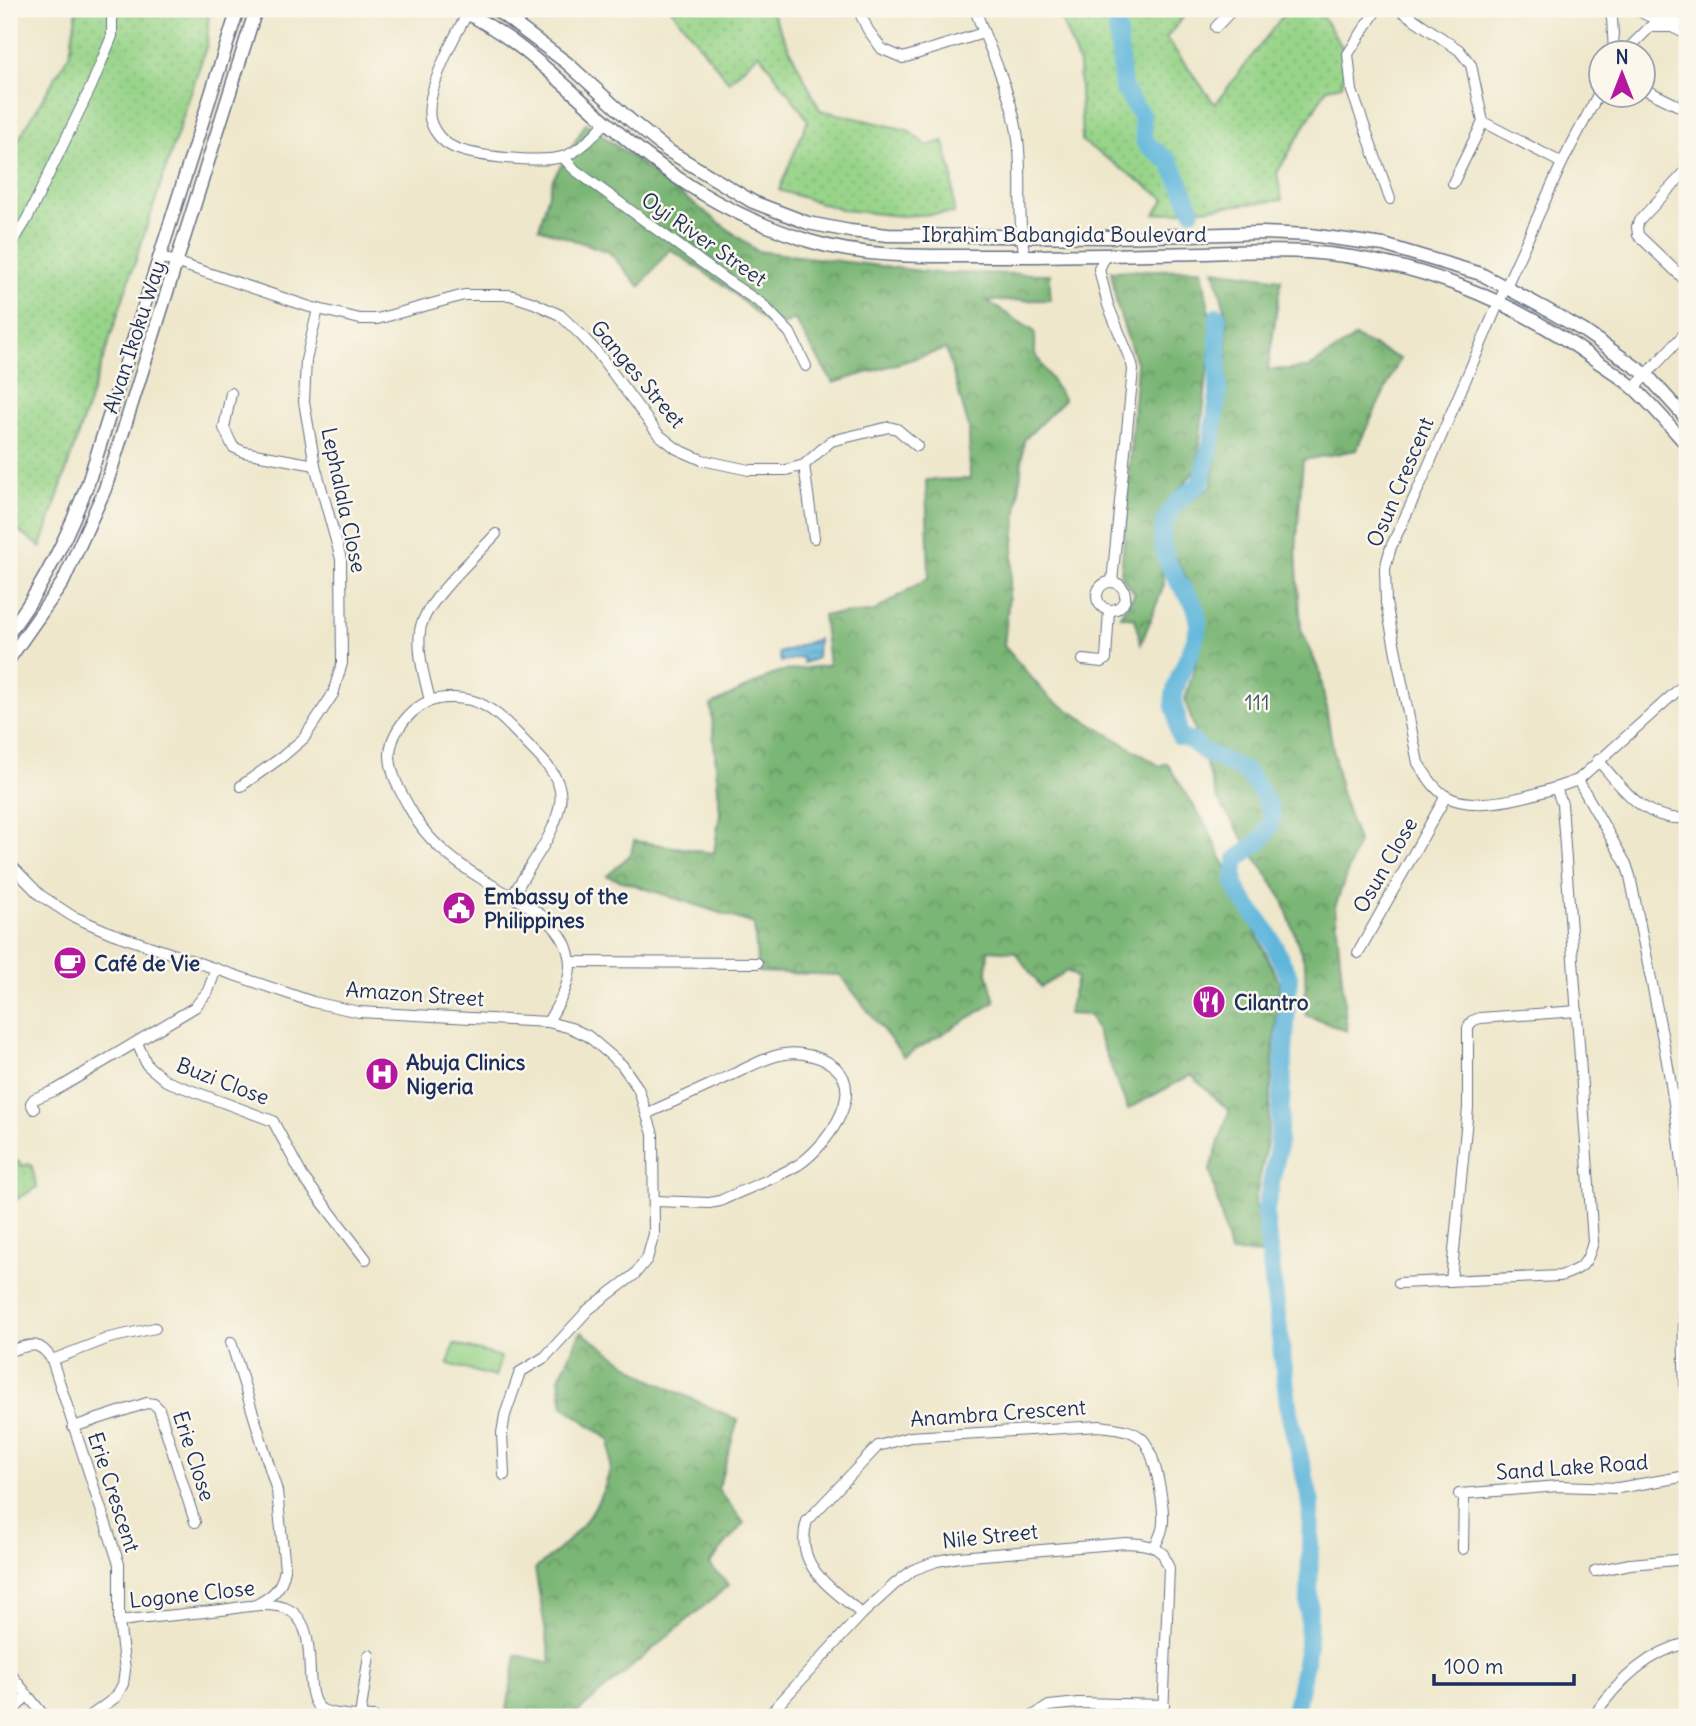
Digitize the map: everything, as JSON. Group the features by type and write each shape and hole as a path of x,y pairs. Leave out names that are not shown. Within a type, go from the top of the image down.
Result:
{"highway":[{"path":"1641,9 1687,32"}],"street":[{"path":"9,248 27,219 91,87 112,36 112,9"},
{"name":"Alvan Ikoku Way","path":"9,632 46,574 73,522 88,484 237,9"},
{"name":"Alvan Ikoku Way","path":"9,659 63,582 105,489 256,9"},
{"name":"Ibrahim Babangida Boulevard","path":"495,9 567,63 667,150 753,202 808,223 850,232 888,235 1112,237 1262,233 1310,235 1384,245 1470,270 1506,286 1584,331 1647,374 1687,419"},
{"path":"858,9 868,30 882,49 903,58 983,33"},
{"path":"975,9 1017,129 1021,156 1020,236 1025,256"},
{"path":"1216,27 1233,9"},
{"path":"1377,9 1348,54 1352,91 1390,199"},
{"path":"1399,9 1459,50 1471,65 1483,122 1453,183"},
{"path":"1607,9 1612,18 1613,38"},
{"path":"463,11 438,78 430,111 430,121 443,141 455,148 481,156 545,160 563,157 579,149 607,122"},
{"name":"Ibrahim Babangida Boulevard","path":"463,11 495,28 538,61 671,175 730,211 767,227 813,242 884,254 1025,256 1306,252 1403,268 1455,282 1499,302 1573,343 1634,388 1687,444"},
{"path":"1639,38 1650,27 1668,27 1687,32"},
{"path":"1658,96 1687,110"},
{"name":"Osun Crescent","path":"1447,796 1430,781 1418,763 1386,603 1385,568 1391,547 1506,286 1562,163 1591,108"},
{"path":"1483,122 1562,163"},
{"name":"Oyi River Street","path":"563,157 575,170 762,304 790,333 806,366"},
{"path":"1687,170 1636,227 1638,235 1687,282"},
{"path":"1106,255 1099,269 1108,305 1133,370 1112,582"},
{"name":"Ganges Street","path":"160,257 346,316 377,319 464,296 510,295 560,315 597,352 658,434 677,449 702,460 749,470 786,470 804,465"},
{"name":"Lephalala Close","path":"241,786 304,738 333,694 342,663 341,559 315,465 304,402 306,360 318,309"},
{"path":"1634,388 1687,331"},
{"path":"231,393 224,428 233,447 244,452 315,465"},
{"path":"814,538 804,465 831,441 889,427 897,429 917,446"},
{"path":"430,701 420,640 424,618 439,596 496,534"},
{"path":"1112,582 1123,589 1125,597 1121,605 1109,610 1101,606 1097,593 1103,585 1112,582"},
{"path":"1083,660 1102,662 1105,659 1109,610"},
{"path":"1447,796 1469,803 1490,802 1556,788 1578,780 1687,682"},
{"path":"512,897 550,834 561,803 561,792 556,778 538,755 504,720 488,708 471,700 440,698 430,701 415,710 400,727 390,753 393,776 416,820 442,850 481,879 542,915 559,932 570,962 566,988 548,1023"},
{"path":"1598,760 1644,809 1663,817 1687,818"},
{"path":"1578,780 1626,864 1630,876 1666,1061 1684,1179 1686,1284 1683,1372 1687,1404"},
{"path":"1399,1283 1560,1276 1577,1270 1589,1259 1593,1242 1577,1011 1562,804 1556,788"},
{"name":"Osun Close","path":"1358,953 1447,796"},
{"name":"Amazon Street","path":"9,863 40,895 72,916 111,933 216,969 335,1008 398,1015 548,1023 571,1028 605,1048 622,1065 638,1088 653,1133 654,1234 646,1259 634,1275 589,1309 545,1357 520,1372 505,1415 502,1433 505,1475"},
{"path":"570,962 757,963"},
{"path":"34,1109 34,1098 56,1090 195,1007 208,991 216,969"},
{"path":"1451,1281 1468,1108 1468,1028 1472,1021 1480,1018 1577,1011"},
{"name":"Buzi Close","path":"137,1043 147,1065 166,1081 273,1121 303,1177 366,1259"},
{"path":"648,1113 764,1060 787,1053 813,1056 834,1066 845,1083 846,1102 841,1114 825,1139 799,1164 709,1203 655,1201"},
{"path":"9,1351 38,1345 46,1349 52,1360 109,1338 155,1328"},
{"path":"231,1342 277,1491 284,1562 283,1581 277,1591 254,1606"},
{"name":"Erie Crescent","path":"52,1360 119,1564 119,1621 125,1670 123,1684 116,1697 89,1717"},
{"name":"Erie Close","path":"73,1427 154,1404 159,1409 195,1522"},
{"name":"Anambra Crescent","path":"862,1614 816,1574 803,1544 804,1531 807,1521 868,1455 888,1441 910,1437 1100,1426 1122,1429 1142,1438 1152,1455 1163,1524 1154,1547"},
{"name":"Sand Lake Road","path":"1463,1549 1462,1494 1558,1486 1618,1488 1687,1476"},
{"name":"Nile Street","path":"767,1717 862,1614 913,1570 937,1561 959,1557 1126,1543 1154,1547"},
{"path":"1154,1547 1163,1554 1169,1568 1170,1581 1163,1717"},
{"path":"1595,1571 1630,1564 1687,1559"},
{"name":"Logone Close","path":"119,1621 254,1606 285,1608 302,1623 306,1634 314,1698 319,1708 329,1712 374,1717"},
{"path":"1593,1717 1612,1690 1640,1665 1687,1643"},
{"path":"360,1716 369,1655"},
{"path":"9,1672 45,1717"},
{"path":"9,1716 27,1695"},
{"path":"1031,1717 1049,1706 1078,1703 1164,1705"}],"green space":[{"path":"77,9 209,9 207,44 41,547 9,524 9,155 70,53"},
{"path":"671,9 770,9 820,110 907,130 927,146 943,141 952,172 954,213 900,216 843,210 779,190 808,120 759,53 729,82"},
{"path":"1057,9 1190,9 1166,38 1215,104 1288,9 1314,9 1320,12 1348,57 1342,85 1327,88 1277,173 1282,200 1155,214 1165,199 1082,141 1079,64"},
{"path":"586,123 757,251 937,273 1050,274 1050,300 987,301 1035,332 1035,354 1064,400 1024,440 1004,646 1049,698 1160,766 1167,763 1207,827 1279,982 1267,1142 1255,1201 1263,1254 1230,1252 1210,1170 1229,1111 1191,1075 1128,1109 1090,1015 1068,1014 1077,978 1067,971 1041,987 1015,952 988,950 987,973 995,1002 904,1057 840,975 758,972 754,924 607,876 631,854 634,841 714,853 720,813 711,705 778,672 829,665 823,615 873,612 929,577 926,480 970,479 969,428 946,349 833,383 794,319 776,331 729,289 670,249 640,287 609,252 539,228 553,179"},
{"path":"1202,269 1212,328 1197,469 1177,491 1155,526 1164,585 1141,644 1135,618 1120,616 1135,593 1121,576 1137,365 1117,306 1111,271"},
{"name":"111","path":"1214,270 1281,279 1268,370 1308,368 1355,337 1400,359 1356,450 1303,460 1296,551 1301,629 1320,673 1340,789 1358,842 1335,907 1347,1031 1306,1015 1305,964 1282,898 1217,798 1185,700 1195,666 1205,612 1171,550 1170,525 1180,508 1211,487 1226,393 1227,316"},
{"path":"9,1159 20,1162 21,1166 31,1164 37,1187 9,1204"},
{"path":"581,1332 649,1379 738,1420 718,1489 744,1523 709,1564 729,1585 572,1717 503,1717 507,1710 516,1655 551,1663 535,1569 559,1549 590,1515 598,1502 610,1469 610,1440 563,1406 559,1378"},
{"path":"454,1344 501,1357 495,1377 448,1364"}],"water":[{"path":"818,639 817,658 804,663 802,657 781,662 779,653"}],"waterway":[{"path":"1112,9 1117,26 1123,87 1142,117 1145,143 1171,163 1192,210"},
{"path":"1218,316 1218,395 1212,440 1200,484 1186,494 1167,516 1162,540 1170,568 1193,602 1198,618 1197,634 1174,697 1180,737 1247,772 1271,811 1272,820 1268,830 1262,839 1237,859 1234,872 1235,884 1241,897 1268,933 1289,977 1278,1149 1265,1214 1289,1412 1311,1503 1308,1647 1294,1717"}],"place":[{"name":"Embassy of the Philippines","path":"459,908"},
{"name":"Café de Vie","path":"70,963"},
{"name":"Cilantro","path":"1209,1002"},
{"name":"Abuja Clinics Nigeria","path":"382,1074"}]}
